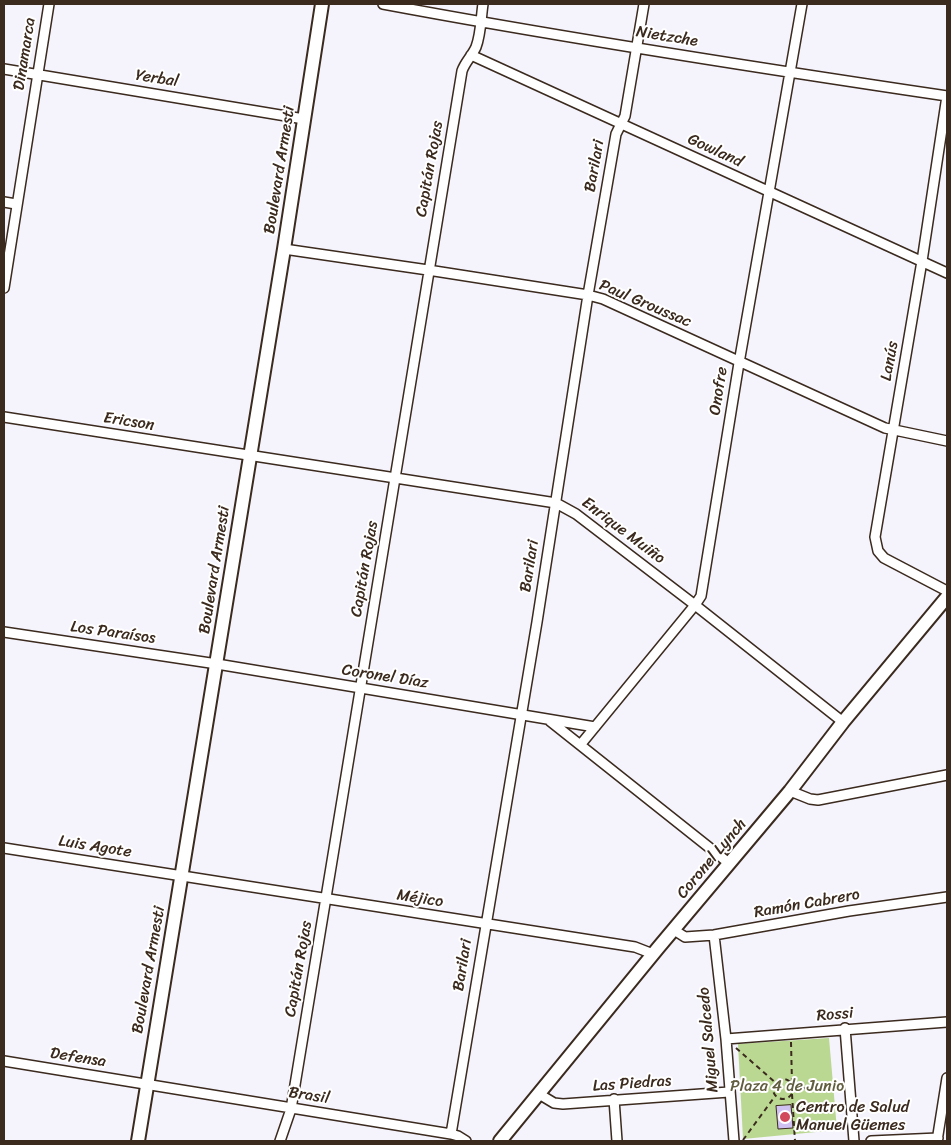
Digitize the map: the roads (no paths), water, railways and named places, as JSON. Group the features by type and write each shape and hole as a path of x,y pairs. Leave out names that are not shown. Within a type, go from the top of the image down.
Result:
{"main road":[{"name":"Boulevard Armesti","path":"138,1141 217,664 322,4"},
{"name":"Coronel Lynch","path":"500,1141 790,791 843,722 947,597"}],"street":[{"name":"Dinamarca","path":"4,288 49,4"},
{"name":"Nietzche","path":"382,4 791,73 947,96"},
{"name":"Capitán Rojas","path":"280,1141 291,1109 462,71 478,42 483,4"},
{"name":"Barilari","path":"451,1134 556,503 588,295 616,134 625,116 644,4"},
{"name":"Onofre","path":"581,744 701,596 739,363 802,4"},
{"name":"Gowland","path":"471,55 947,273"},
{"name":"Yerbal","path":"4,69 304,119"},
{"name":"Lanús","path":"947,96 922,261 875,537 878,551 884,558 947,591"},
{"path":"4,202 16,204"},
{"name":"Paul Groussac","path":"284,249 588,295 612,302 739,363 893,430 947,441"},
{"name":"Ericson","path":"4,417 249,456"},
{"name":"Enrique Muiño","path":"249,456 556,503 576,514 843,722"},
{"name":"Los Paraísos","path":"4,632 217,664"},
{"name":"Coronel Díaz","path":"217,664 595,727"},
{"name":"Coronel Díaz","path":"548,719 730,864"},
{"path":"790,791 818,800 947,775"},
{"name":"Luis Agote","path":"4,848 182,877"},
{"name":"Méjico","path":"182,877 635,947 653,954"},
{"name":"Ramón Cabrero","path":"674,930 685,937 714,936 849,911 947,897"},
{"name":"Miguel Salcedo","path":"714,936 726,1039 734,1141"},
{"name":"Rossi","path":"726,1039 845,1028 947,1022"},
{"path":"845,1028 848,1085 854,1141"},
{"name":"Defensa","path":"4,1061 147,1084"},
{"path":"871,1141 937,1140 947,1078"},
{"name":"Brasil","path":"147,1084 451,1134 466,1141"},
{"name":"Las Piedras","path":"539,1094 554,1104 729,1092"},
{"path":"614,1099 617,1141"}],"place":[{"name":"Centro de Salud Manuel Güemes","path":"785,1117"}],"park label":[{"name":"Plaza 4 de Junio","path":"787,1087"}]}
